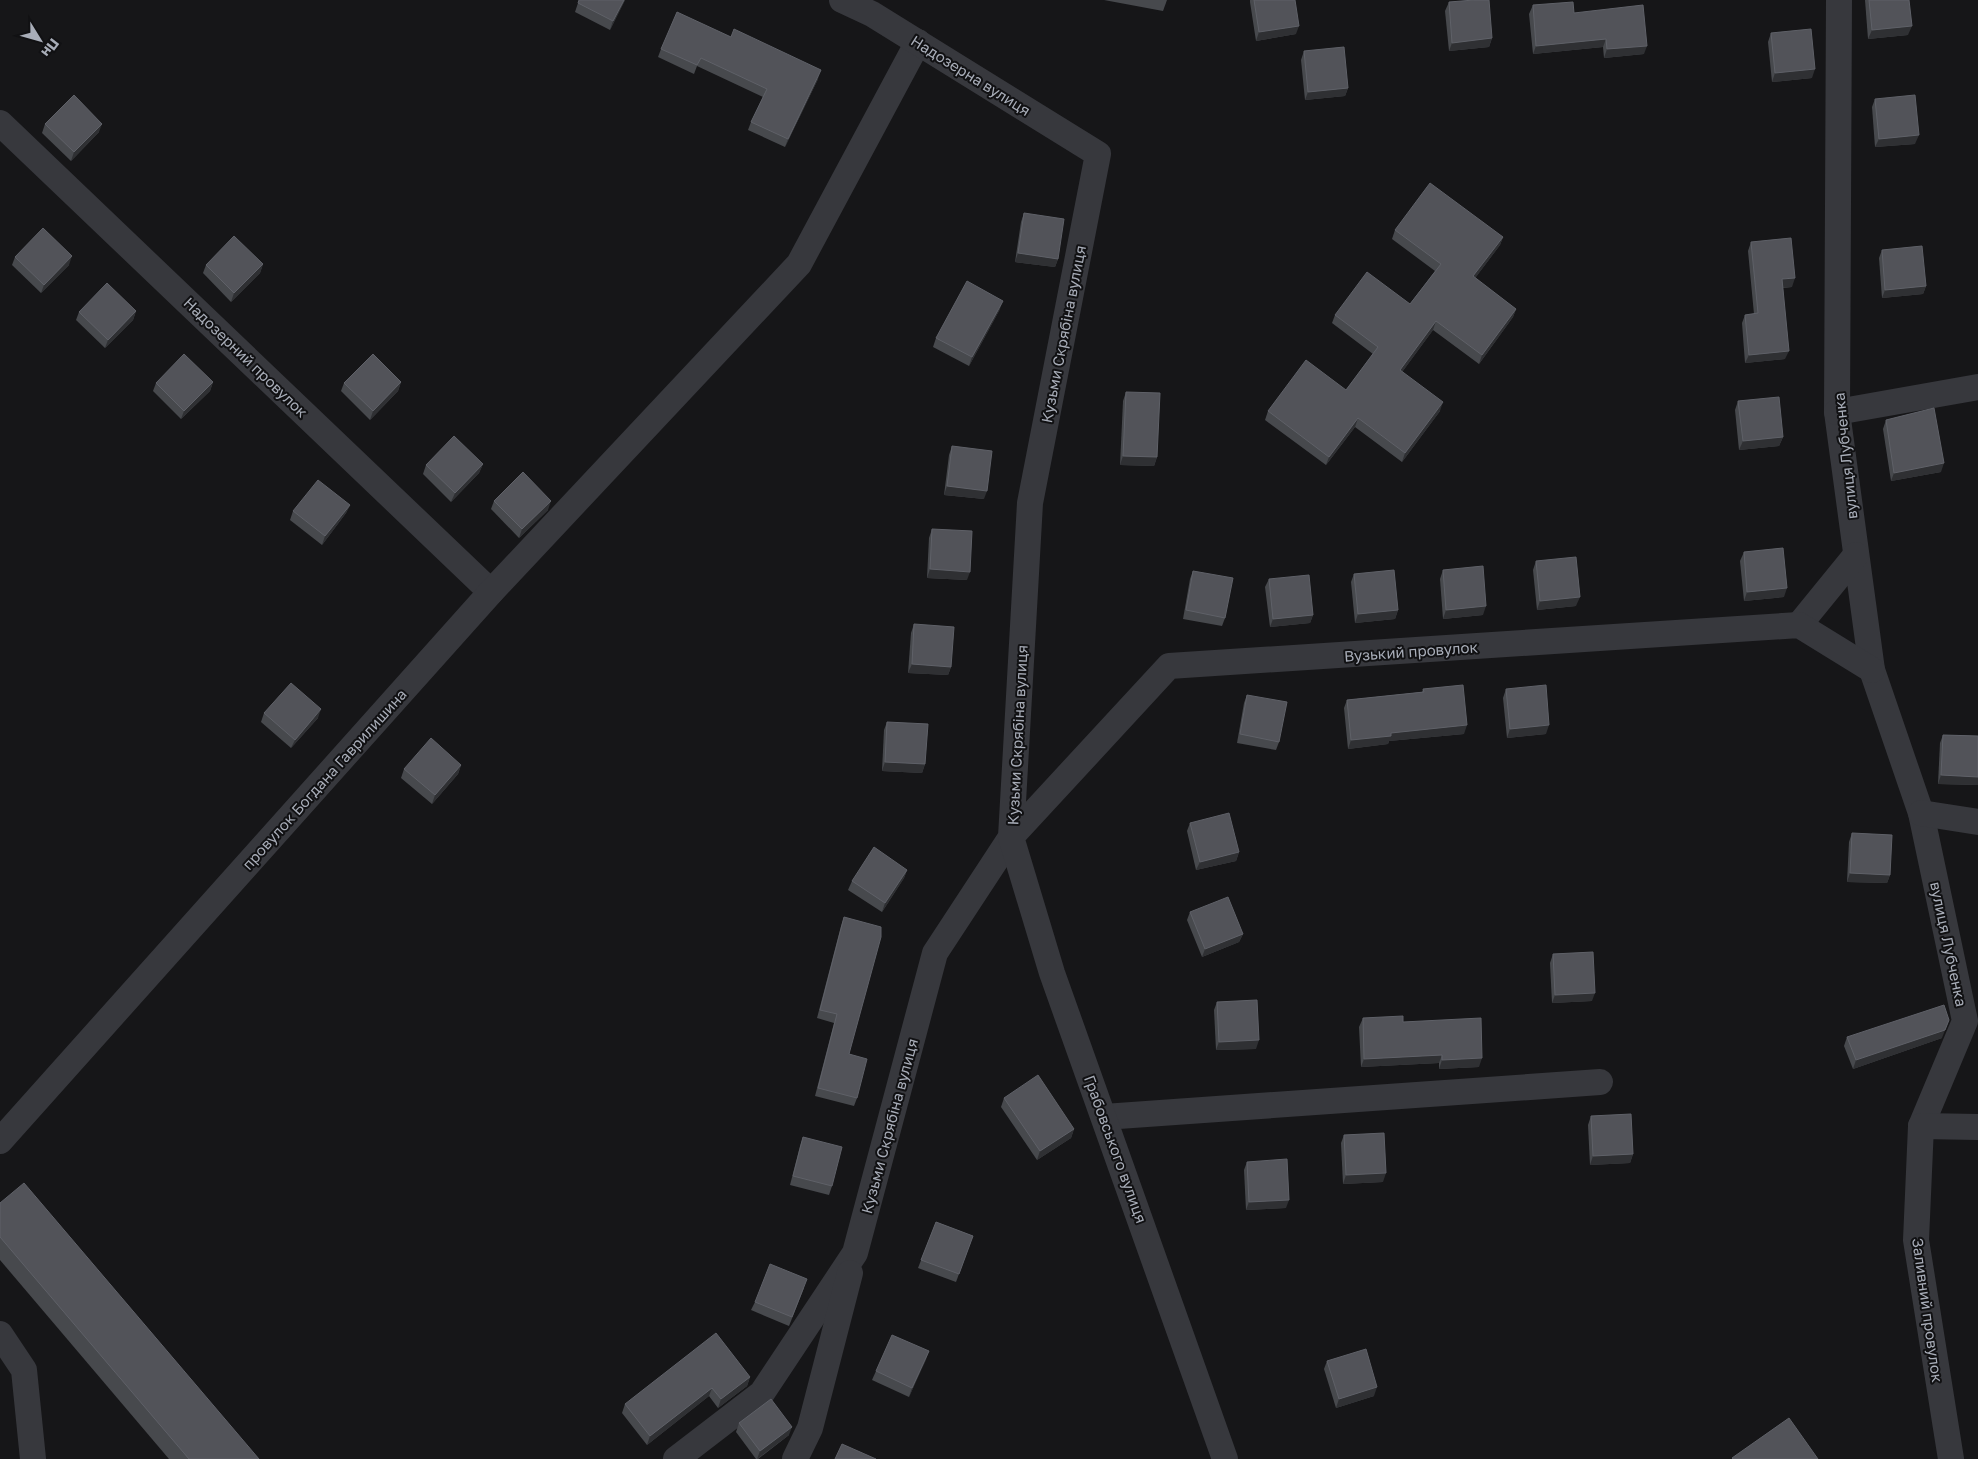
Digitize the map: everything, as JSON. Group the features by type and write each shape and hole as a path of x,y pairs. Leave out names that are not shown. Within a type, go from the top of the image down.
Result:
{"street":[{"name":"Надозерна вулиця","path":"842,0 875,7 918,42 1098,154"},
{"name":"вулиця Лубченка","path":"1839,0 1837,412 1872,670 1922,813 1965,1021 1921,1126"},
{"name":"провулок Богдана Гаврилишина","path":"0,1141 491,592 799,264 918,42"},
{"name":"Надозерний провулок","path":"0,122 491,592"},
{"name":"Кузьми Скрябіна вулиця","path":"676,1459 762,1393 855,1253 935,953 1011,837 1030,503 1098,154"},
{"path":"1837,412 1978,386"},
{"path":"1856,555 1799,625 1872,670"},
{"name":"Вузький провулок","path":"1011,837 1169,666 1799,625"},
{"path":"1922,813 1978,822"},
{"name":"Грабовського вулиця","path":"1011,837 1052,973 1225,1459"},
{"path":"1104,1117 1600,1082"},
{"path":"1921,1126 1978,1127"},
{"name":"Заливний провулок","path":"1921,1126 1916,1240 1951,1459"},
{"path":"795,1459 810,1428 855,1253"},
{"path":"0,1334 24,1370 32,1459"}],"building":[{"path":"579,0 624,0 613,21 578,3"},
{"path":"1254,0 1295,0 1299,26 1259,32"},
{"path":"1489,0 1492,38 1452,43 1449,2"},
{"path":"1869,0 1909,0 1912,26 1872,30"},
{"path":"1573,2 1574,13 1643,5 1647,46 1607,49 1606,39 1536,46 1533,5"},
{"path":"677,12 731,37 734,29 821,70 788,139 751,122 767,89 701,58 697,65 661,49"},
{"path":"1811,29 1815,69 1775,73 1771,33"},
{"path":"1344,47 1348,88 1308,92 1304,51"},
{"path":"74,95 102,124 74,152 45,124"},
{"path":"1915,95 1919,135 1879,139 1875,99"},
{"path":"1430,183 1503,237 1473,276 1516,309 1482,355 1436,321 1400,370 1443,402 1405,453 1358,418 1329,457 1268,411 1306,360 1346,390 1378,347 1335,315 1367,272 1410,304 1441,264 1395,230"},
{"path":"1024,213 1064,219 1058,259 1018,253"},
{"path":"43,228 72,256 44,285 15,257"},
{"path":"234,236 263,264 234,293 206,265"},
{"path":"1791,238 1795,278 1782,279 1789,351 1749,355 1745,315 1758,313 1751,242"},
{"path":"1922,246 1926,286 1885,290 1882,250"},
{"path":"967,281 1003,301 972,357 936,338"},
{"path":"107,283 136,311 108,340 79,312"},
{"path":"184,354 213,382 184,411 156,383"},
{"path":"373,354 401,382 373,411 344,383"},
{"path":"1126,392 1160,393 1157,457 1123,456"},
{"path":"1779,397 1783,437 1743,441 1738,401"},
{"path":"1934,408 1944,463 1894,473 1886,420"},
{"path":"454,436 483,464 455,493 426,465"},
{"path":"952,446 992,451 987,491 947,486"},
{"path":"523,472 551,501 522,529 494,501"},
{"path":"318,480 350,505 325,536 293,511"},
{"path":"932,529 972,531 970,572 930,569"},
{"path":"1783,548 1787,588 1747,592 1744,552"},
{"path":"1576,557 1580,597 1540,601 1536,561"},
{"path":"1483,566 1486,606 1446,610 1443,570"},
{"path":"1394,570 1398,610 1358,614 1354,574"},
{"path":"1193,571 1233,578 1225,618 1186,610"},
{"path":"1309,575 1313,615 1273,619 1269,579"},
{"path":"914,624 954,627 951,667 912,664"},
{"path":"291,683 321,709 295,740 264,713"},
{"path":"1463,685 1467,725 1391,733 1391,736 1351,740 1347,700 1424,692 1423,689"},
{"path":"1546,685 1549,725 1510,729 1506,689"},
{"path":"1247,695 1287,702 1279,742 1240,734"},
{"path":"887,722 928,724 925,764 885,762"},
{"path":"1943,735 1978,736 1978,777 1941,775"},
{"path":"431,738 461,765 435,795 404,769"},
{"path":"1229,813 1239,852 1200,862 1190,823"},
{"path":"1852,833 1892,835 1890,875 1850,873"},
{"path":"874,847 907,870 885,903 852,881"},
{"path":"1228,897 1243,934 1205,949 1190,912"},
{"path":"844,917 881,927 881,937 849,1054 867,1059 857,1098 818,1088 837,1014 820,1010"},
{"path":"1593,952 1595,993 1555,995 1553,954"},
{"path":"1257,1000 1259,1040 1219,1042 1217,1002"},
{"path":"1944,1005 1949,1020 1945,1030 1856,1060 1847,1037"},
{"path":"1403,1016 1403,1022 1481,1018 1482,1058 1442,1060 1442,1055 1364,1059 1363,1018"},
{"path":"1038,1075 1074,1129 1040,1151 1004,1098"},
{"path":"1631,1114 1633,1154 1593,1156 1591,1116"},
{"path":"1384,1133 1386,1173 1346,1175 1344,1135"},
{"path":"803,1137 842,1147 832,1186 793,1176"},
{"path":"1287,1159 1289,1200 1249,1202 1247,1162"},
{"path":"24,1183 259,1459 189,1459 0,1237 0,1203"},
{"path":"936,1222 973,1236 959,1274 921,1260"},
{"path":"770,1264 807,1279 792,1317 755,1302"},
{"path":"716,1333 750,1377 721,1399 712,1388 650,1436 625,1404"},
{"path":"892,1335 929,1351 912,1388 876,1371"},
{"path":"1366,1349 1377,1387 1339,1399 1327,1361"},
{"path":"771,1399 792,1427 760,1451 739,1423"},
{"path":"1789,1418 1818,1459 1732,1458"},
{"path":"842,1444 876,1459 835,1459"}]}
